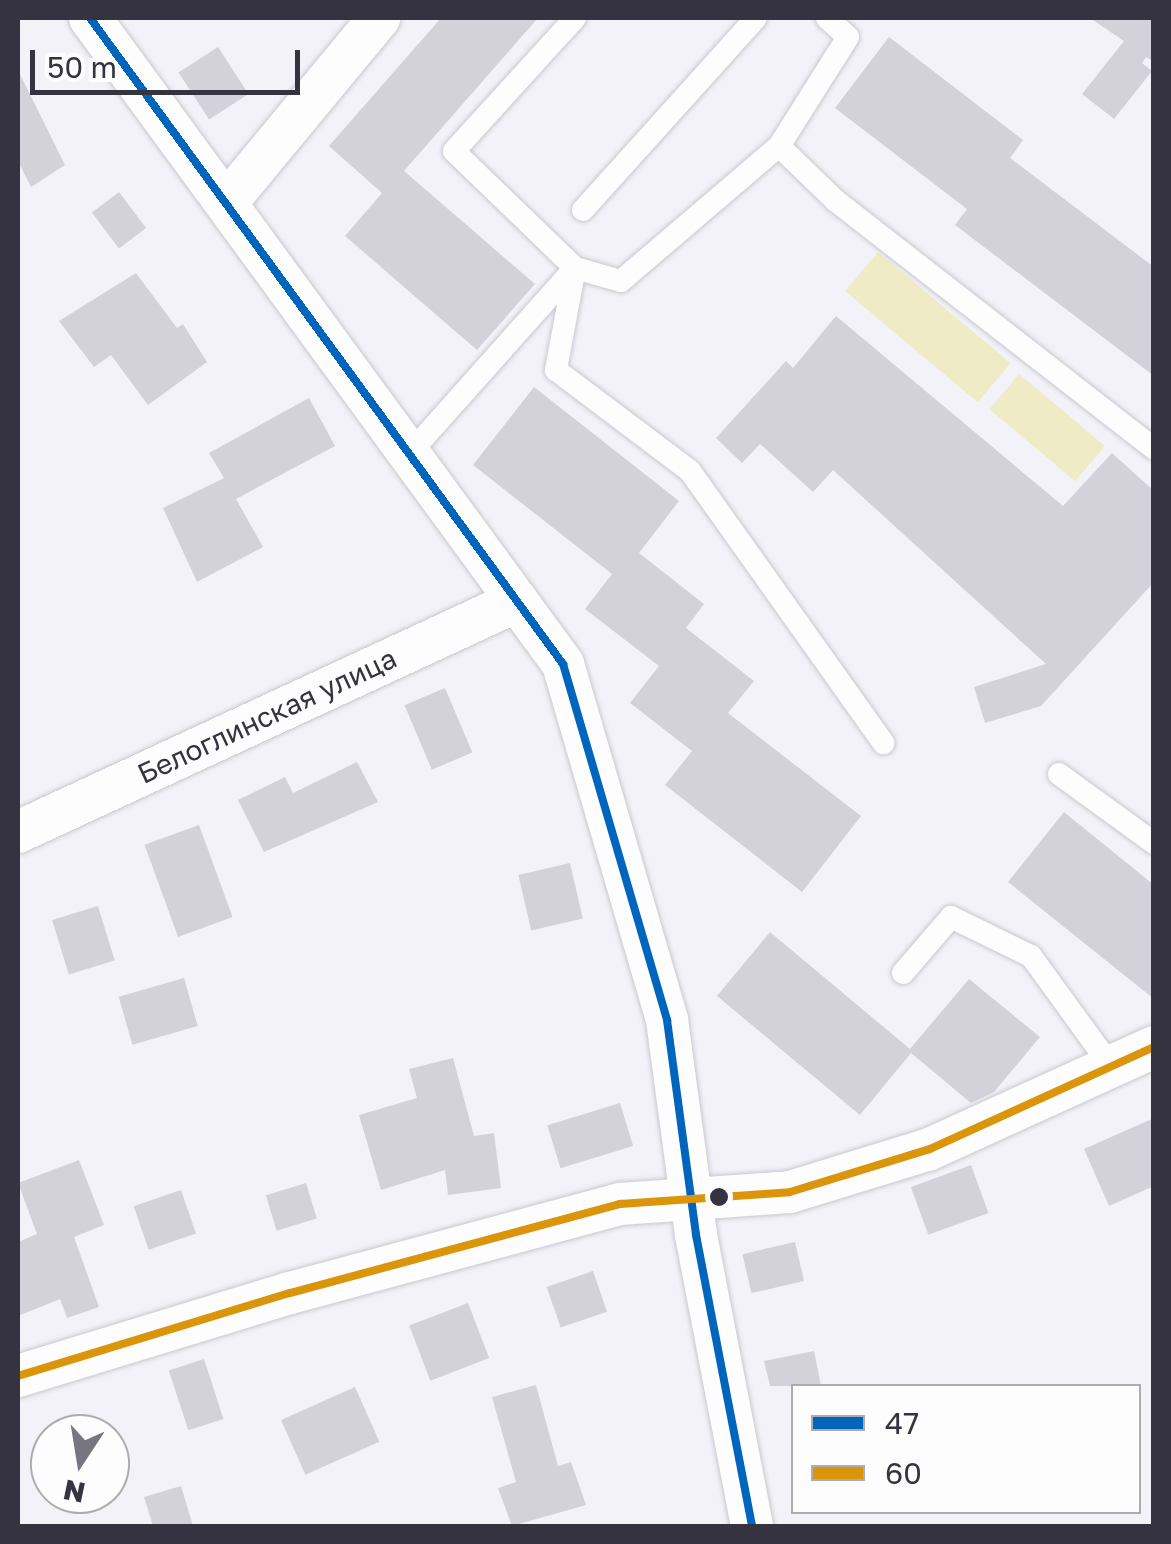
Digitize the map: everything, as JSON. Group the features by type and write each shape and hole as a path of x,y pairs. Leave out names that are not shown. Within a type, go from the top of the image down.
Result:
{"street":[{"path":"90,18 564,664 667,1020 695,1194 696,1235 752,1526"},
{"path":"227,202 379,18"},
{"name":"Белоглинская улица","path":"18,832 517,601"},
{"path":"18,1376 290,1293 602,1209 695,1194 790,1192 930,1149 1154,1046"}],"lane":[{"path":"574,18 454,151 575,268 621,282 778,146 848,37 827,18"},
{"path":"583,210 756,18"},
{"path":"778,146 836,201 1154,448"},
{"path":"410,454 575,268"},
{"path":"575,268 556,370 690,471 883,743"},
{"path":"1059,774 1154,843"},
{"path":"903,973 951,917 1031,956 1110,1066"}],"shaded area":[{"path":"878,252 1011,363 978,402 845,291"},
{"path":"1019,374 1105,446 1075,481 989,409"}],"building":[{"path":"441,18 538,18 404,171 535,284 477,350 345,236 382,193 329,146"},
{"path":"1090,18 1154,18 1154,62 1146,57 1142,63 1152,71 1114,119 1082,94 1124,41"},
{"path":"889,37 1023,140 1010,158 1154,267 1154,376 955,225 967,209 835,108"},
{"path":"218,47 248,94 209,120 179,73"},
{"path":"18,70 65,165 31,187 18,161"},
{"path":"119,192 146,228 119,248 92,212"},
{"path":"136,273 177,328 183,324 207,362 148,405 111,355 94,367 59,321"},
{"path":"836,316 1063,506 1112,453 1154,491 1154,582 1041,706 985,723 974,687 1046,664 833,470 813,492 760,444 742,463 716,438 786,361 793,368"},
{"path":"534,387 679,501 639,553 704,604 686,628 754,681 728,713 861,816 802,892 665,785 692,751 630,703 659,666 585,609 612,574 473,465"},
{"path":"309,398 335,446 236,499 263,547 197,582 163,508 224,478 209,453"},
{"path":"445,688 472,752 432,770 404,705"},
{"path":"357,762 378,802 264,852 238,800 285,777 293,793"},
{"path":"1064,812 1154,885 1154,999 1008,882"},
{"path":"199,825 233,917 178,937 144,845"},
{"path":"570,863 583,919 531,930 518,875"},
{"path":"98,906 115,961 69,975 52,920"},
{"path":"770,932 910,1049 969,979 1040,1037 994,1092 971,1103 911,1053 860,1115 717,996"},
{"path":"184,978 198,1026 132,1045 119,997"},
{"path":"453,1058 474,1136 494,1133 501,1188 448,1195 445,1170 381,1190 359,1115 417,1098 409,1069"},
{"path":"620,1103 633,1146 560,1168 547,1125"},
{"path":"1154,1118 1154,1186 1109,1206 1084,1149"},
{"path":"79,1160 104,1225 74,1237 99,1307 67,1318 60,1299 18,1316 18,1242 37,1234 18,1183"},
{"path":"971,1165 988,1213 928,1235 911,1187"},
{"path":"306,1183 317,1218 277,1231 266,1195"},
{"path":"181,1190 196,1233 149,1250 134,1206"},
{"path":"795,1242 804,1281 751,1293 742,1254"},
{"path":"593,1271 607,1312 561,1328 547,1287"},
{"path":"468,1303 489,1358 430,1381 409,1326"},
{"path":"814,1351 821,1384 770,1386 764,1361"},
{"path":"204,1359 223,1419 188,1430 169,1370"},
{"path":"536,1385 558,1466 571,1462 586,1505 512,1526 498,1488 516,1482 492,1397"},
{"path":"355,1387 379,1442 305,1475 281,1420"},
{"path":"181,1486 193,1526 153,1526 144,1497"}],"transit line":[{"name":"47","path":"90,18 563,664 667,1020 696,1235 752,1526"},
{"name":"60","path":"18,1376 290,1293 620,1204 790,1192 930,1149 1154,1047"}]}
